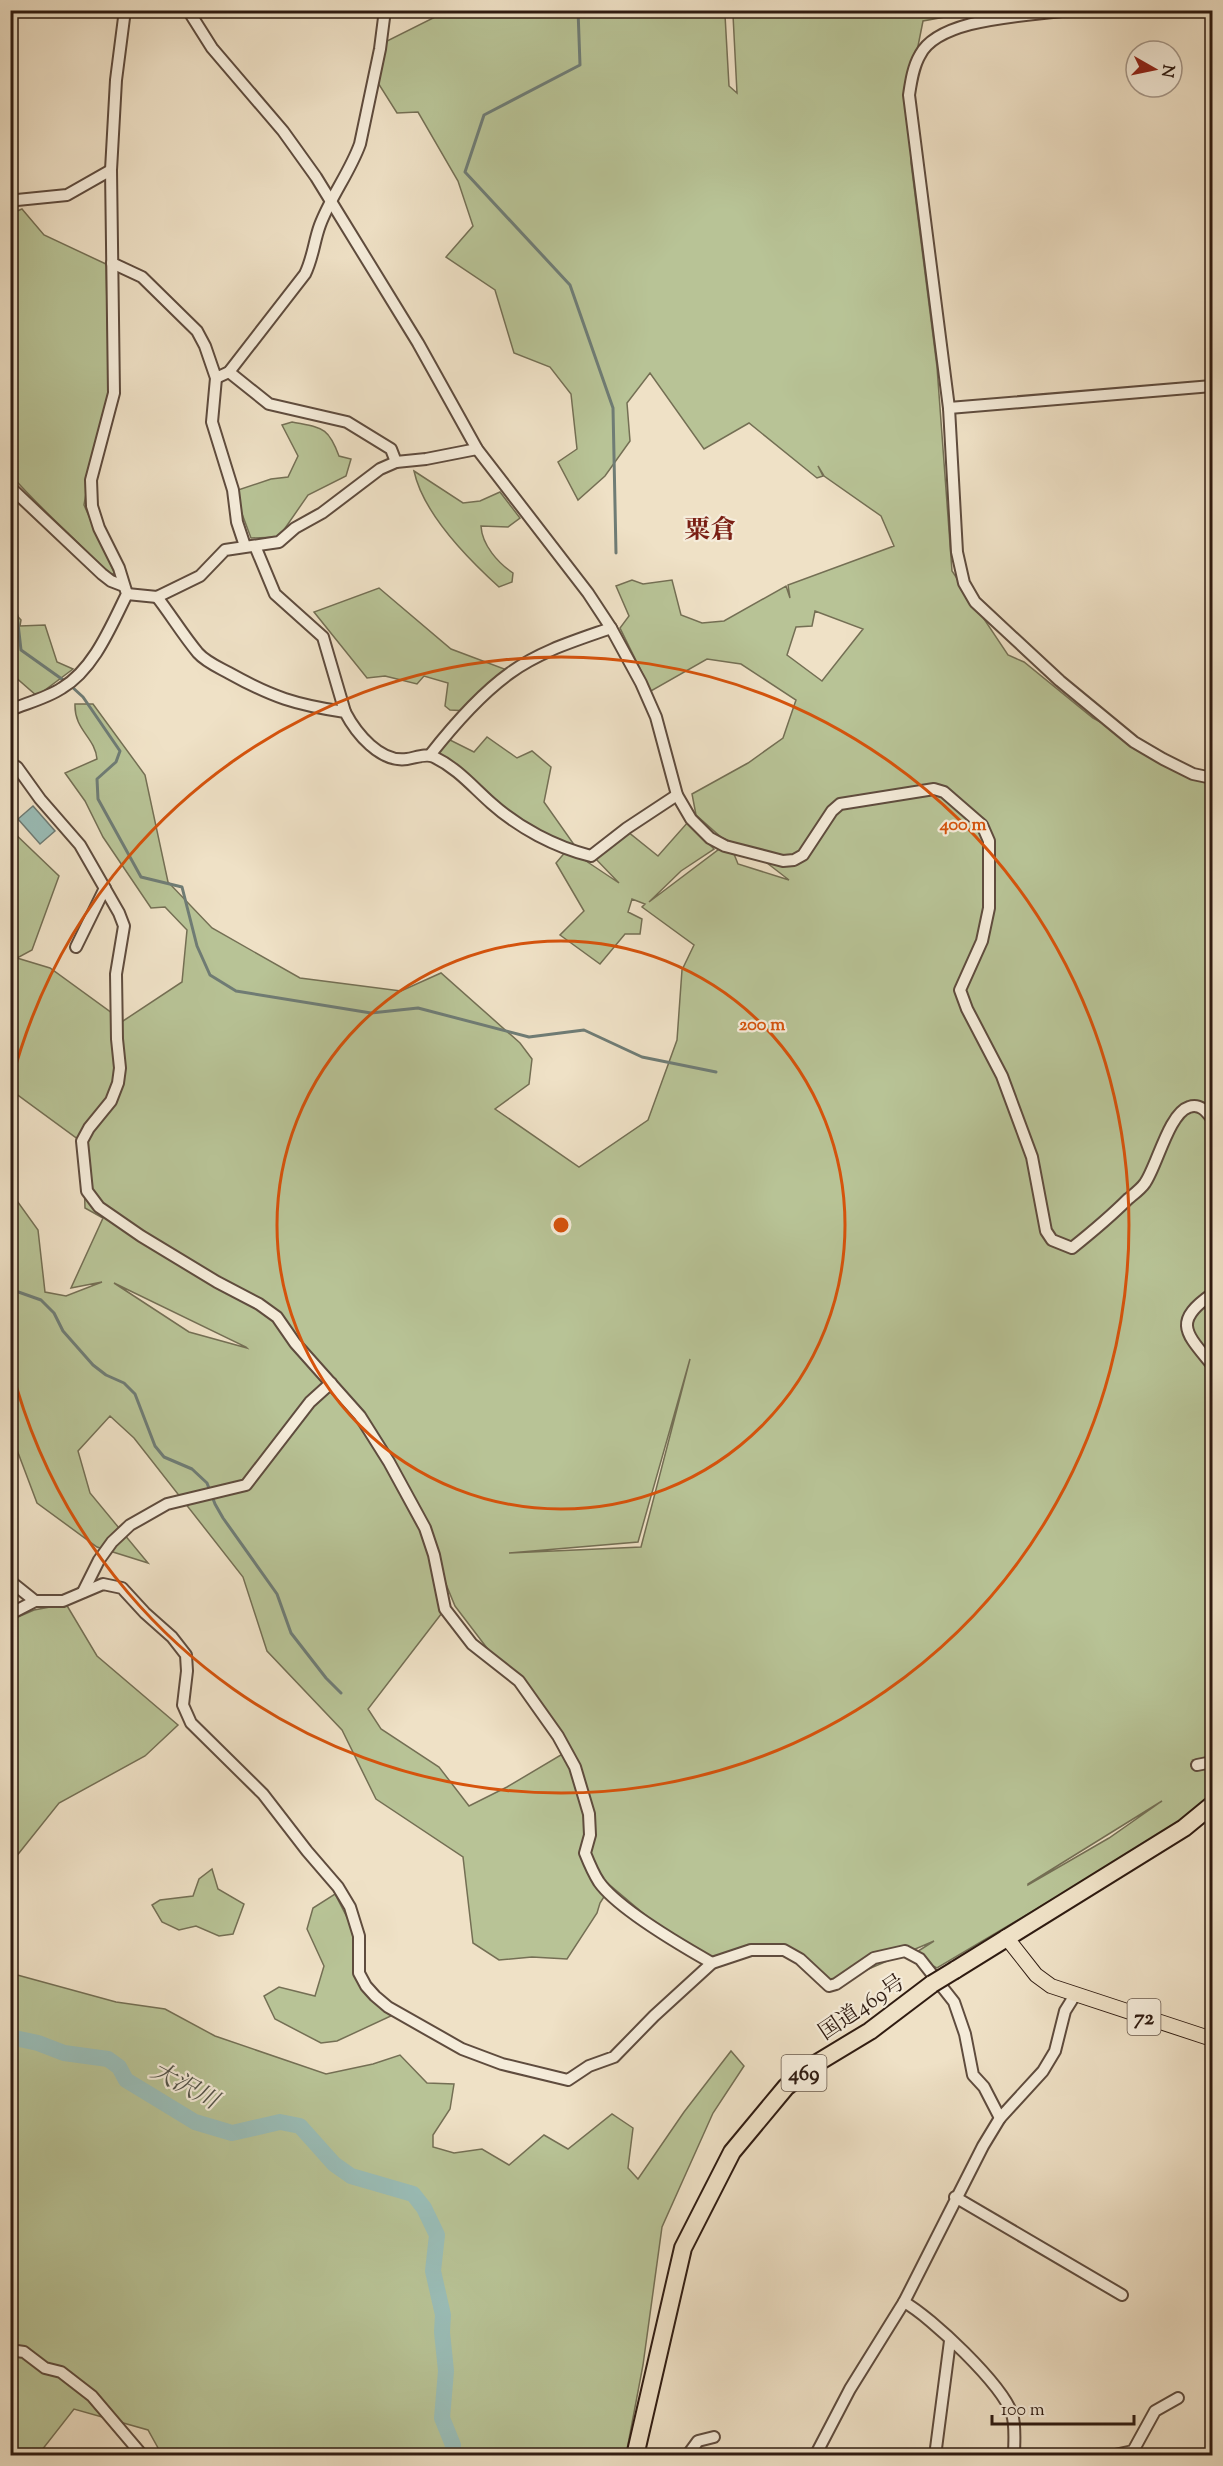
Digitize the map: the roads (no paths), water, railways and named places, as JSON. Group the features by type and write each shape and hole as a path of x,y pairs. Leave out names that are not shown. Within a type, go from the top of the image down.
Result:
{"highway":[{"name":"国道469号","path":"635,2456 683,2248 708,2195 732,2152 786,2087 817,2063 870,2031 932,1984 1184,1827 1212,1805"}],"main road":[{"name":"72","path":"1006,1937 1036,1975 1051,1986 1212,2039"}],"street":[{"path":"10,710 62,689 78,675 93,657 125,590 119,568 99,528 92,506 91,480 114,393 111,170 116,80 125,10"},
{"path":"188,10 212,48 283,131 331,200 418,343 477,449 588,593 611,628 641,682 656,717 677,795 691,819 710,838 722,844 783,861 794,860 803,855 832,811 840,804 926,788 944,792 982,825 989,841 989,908 982,941 960,990 967,1009 1002,1076 1032,1157 1046,1231 1052,1240 1072,1248 1105,1222 1145,1183 1174,1122 1182,1111 1198,1106 1204,1109 1212,1119"},
{"path":"216,378 229,372 305,274 312,260 319,227 331,200 355,159 360,144 380,49 385,10"},
{"path":"1068,10 983,20 957,27 936,39 920,53 913,74 909,95 949,408 957,552 964,583 975,602 1060,681 1134,742 1193,774 1212,778"},
{"path":"10,203 17,200 67,195 111,170"},
{"path":"112,263 142,277 197,331 216,378 212,422 233,490 237,522 275,594 323,637 345,712 358,732 376,749 393,759 430,755 459,773 518,825 568,850 591,856 627,828 677,795"},
{"path":"229,372 269,404 346,422 391,449 396,462"},
{"path":"949,408 1212,386"},
{"path":"10,487 111,581 125,590 157,597 200,576 225,550 279,542 295,528 321,513 380,469 396,462 477,449"},
{"path":"157,597 199,654 209,662 278,698 303,706 345,712"},
{"path":"430,755 445,735 510,673 553,649 611,628"},
{"path":"10,763 17,766 40,799 80,845 124,926 116,974 120,1068 118,1083 111,1101 88,1128 82,1141 87,1191 99,1207 141,1236 217,1282 259,1304 277,1317 294,1343 360,1416 389,1462 425,1528 434,1556 445,1609 472,1644 519,1682 558,1737 575,1767 588,1814 590,1835 585,1853 599,1882 607,1892 673,1941 712,1963"},
{"path":"76,946 105,888"},
{"path":"1212,1294 1189,1313 1186,1322 1193,1341 1212,1365"},
{"path":"83,1592 99,1560 112,1542 130,1525 167,1504 246,1485 310,1402 331,1383"},
{"path":"10,1581 35,1601"},
{"path":"10,1614 35,1601 63,1601 103,1584 122,1588 186,1654 187,1671 183,1705 191,1722 263,1794 296,1838 338,1887 350,1907 359,1936 359,1973 366,1986 388,2007 462,2049 501,2064 568,2080 589,2066 615,2057 654,2016 712,1963 751,1950 784,1950 800,1959 829,1986 836,1984 874,1958 906,1951 920,1959 954,2002 965,2034 973,2075 984,2088 1000,2118"},
{"path":"1197,1765 1212,1762"},
{"path":"815,2456 850,2390 904,2302 955,2197 1000,2118 1043,2070 1055,2051 1065,2011 1075,1995"},
{"path":"955,2197 1122,2295"},
{"path":"904,2302 921,2312 993,2382 1013,2416 1014,2456"},
{"path":"935,2456 950,2341"},
{"path":"10,2350 24,2352 45,2368 60,2372 92,2396 143,2456"},
{"path":"1110,2456 1133,2451 1155,2411 1178,2398"},
{"path":"687,2456 698,2441 714,2437"}],"water":[{"path":"33,806 55,831 40,844 18,819"}],"waterway":[{"path":"578,10 580,65 484,115 465,172 570,285 613,408 616,553"},
{"path":"10,608 17,615 21,650 66,682"},
{"path":"71,686 83,697 120,751 116,762 97,779 98,799 141,877 182,887 197,946 210,975 236,991 371,1013 418,1008 529,1037 584,1030 642,1057 716,1072"},
{"path":"10,1289 41,1300 54,1313 63,1331 93,1365 106,1375 124,1383 135,1394 155,1446 164,1457 192,1469 207,1483 223,1518 277,1594 291,1633 326,1678 341,1693"},
{"name":"大沢川","path":"10,2037 38,2043 64,2053 108,2059 119,2067 126,2080 195,2122 232,2133 280,2122 300,2126 334,2164 351,2176 413,2194 424,2208 437,2235 433,2271 443,2315 442,2332 446,2371 442,2418 453,2445 452,2456"}],"district":[{"name":"粟倉","path":"710,529"}]}
